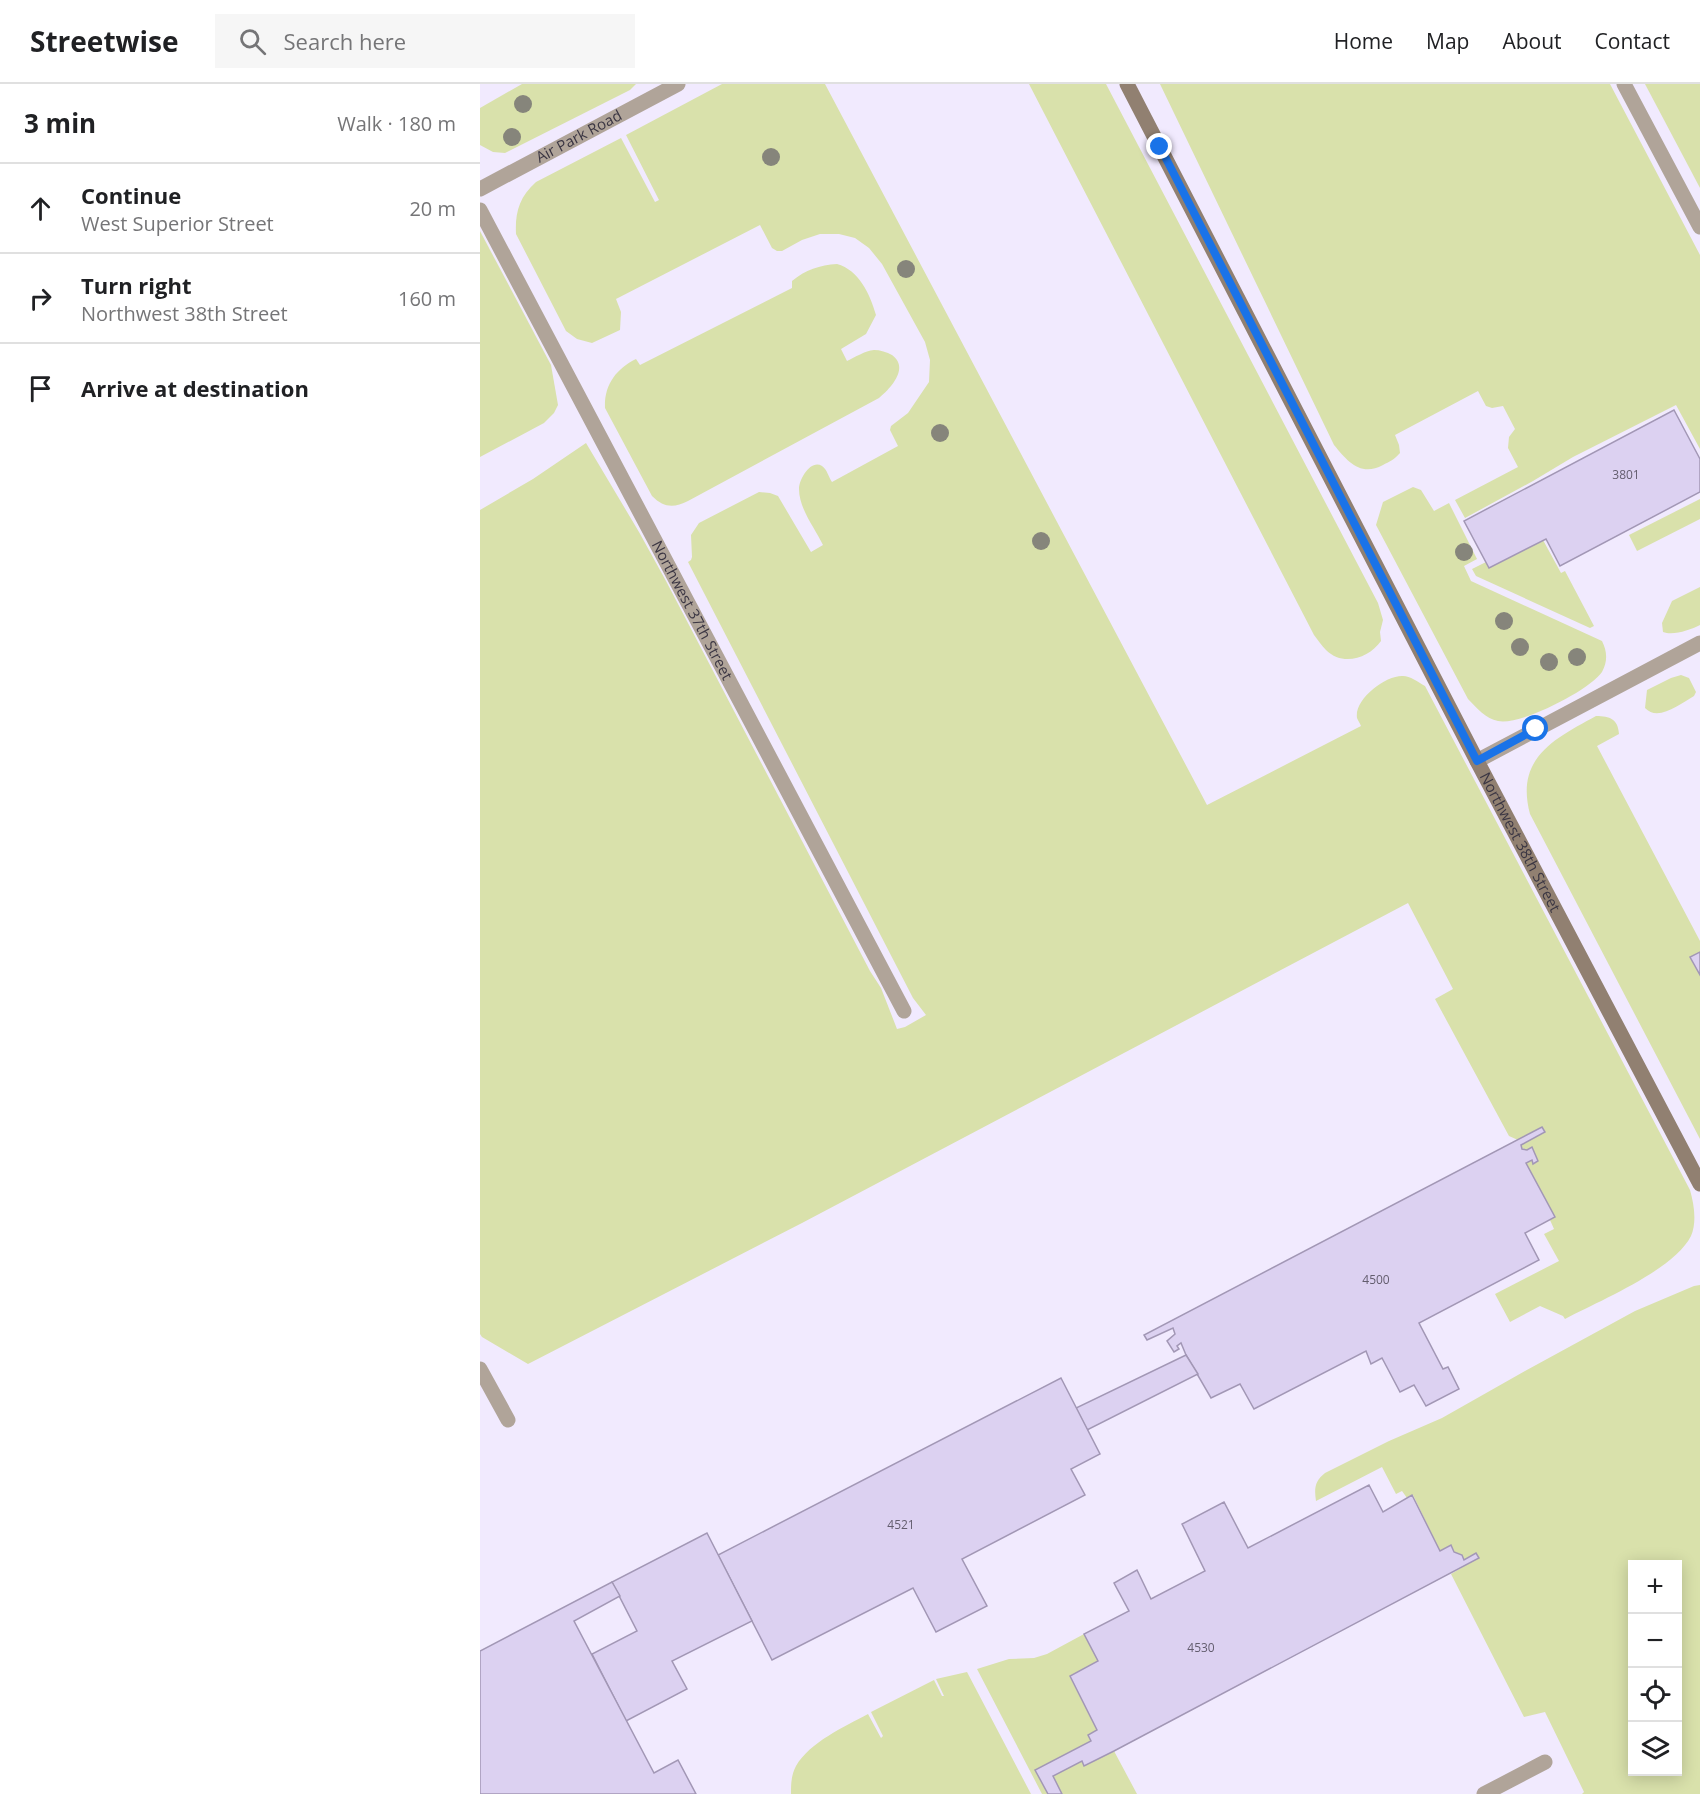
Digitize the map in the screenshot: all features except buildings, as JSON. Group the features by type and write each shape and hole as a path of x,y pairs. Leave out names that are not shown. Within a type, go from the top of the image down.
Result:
{"main road":[{"name":"Northwest 38th Street","path":"1128,84 1477,761 1700,1184"}],"street":[{"name":"Air Park Road","path":"480,189 678,84"},
{"path":"1624,84 1700,227"},
{"name":"Northwest 37th Street","path":"480,210 904,1011"},
{"path":"1477,761 1700,643"},
{"path":"480,1369 507,1420"},
{"path":"1484,1794 1545,1762"}],"green space":[{"path":"522,84 636,84 630,90 505,153 493,152 480,145 480,108"},
{"path":"722,84 825,84 1207,805 1361,726 1357,718 1357,711 1361,703 1372,690 1388,679 1403,676 1425,686 1690,1190 1694,1213 1693,1231 1682,1249 1669,1261 1634,1284 1565,1319 1540,1306 1510,1322 1495,1294 1559,1261 1544,1234 1554,1229 1550,1220 1555,1217 1526,1163 1532,1160 1534,1164 1538,1161 1532,1148 1527,1150 1521,1145 1545,1131 1542,1127 1518,1140 1509,1136 1435,999 1453,989 1408,903 802,1223 528,1364 482,1337 480,1334 480,510 533,479 586,443 666,581 881,988 897,1029 926,1015 913,998 688,562 692,557 691,535 699,523 759,492 778,496 811,552 823,545 802,504 799,489 803,475 814,465 818,465 825,469 832,482 898,446 890,430 891,426 908,413 929,382 930,360 925,342 882,264 869,248 855,238 839,234 820,234 802,240 782,251 777,251 772,248 760,225 616,299 621,312 620,330 592,343 577,339 566,331 516,234 519,206 536,182 621,138 655,202 659,200 626,135"},
{"path":"1029,84 1106,84 1378,603 1383,620 1380,632 1381,641 1370,652 1355,658 1340,658 1326,650 1314,635"},
{"path":"1160,84 1610,84 1700,255 1700,449 1676,405 1573,457 1465,518 1455,500 1518,467 1508,448 1509,437 1515,429 1503,406 1492,408 1486,406 1478,391 1395,435 1400,453 1390,461 1368,469 1350,462 1334,445"},
{"path":"1645,84 1700,84 1700,188"},
{"path":"480,231 551,365 558,405 544,423 480,457"},
{"path":"837,264 845,267 857,277 867,291 876,315 866,334 841,349 847,361 874,350 892,355 899,366 899,372 893,384 879,398 688,501 669,506 656,500 605,408 609,385 617,373 636,359 640,365 792,288 792,281 807,271"},
{"path":"1413,487 1421,490 1434,511 1449,503 1477,559 1464,566 1471,581 1602,641 1606,660 1602,672 1595,679 1570,697 1554,705 1508,721 1490,718 1468,699 1376,525 1383,502"},
{"path":"1700,499 1700,519 1637,551 1629,535"},
{"path":"1543,540 1561,573 1565,571 1594,626 1590,628 1476,576 1472,569 1486,562 1489,568"},
{"path":"1700,587 1700,625 1676,633 1663,632 1662,623 1672,601"},
{"path":"1681,675 1689,678 1696,692 1694,696 1663,712 1650,712 1645,708 1647,690"},
{"path":"1596,716 1612,719 1617,725 1619,734 1597,746 1700,941 1700,952 1691,957 1700,975 1700,1139 1530,814 1527,795 1528,778 1533,764 1553,742"},
{"path":"1700,1285 1700,1794 1582,1794 1584,1792 1545,1712 1524,1717 1451,1574 1478,1558 1476,1553 1464,1560 1462,1555 1454,1552 1451,1545 1440,1551 1413,1495 1407,1498 1402,1491 1396,1494 1382,1467 1316,1501 1316,1485 1325,1473 1442,1418 1635,1311"},
{"path":"1084,1634 1098,1661 1070,1677 1097,1730 1088,1735 1091,1741 1036,1770 1048,1794 1042,1794 977,1669 1009,1659 1034,1658 1047,1654"},
{"path":"967,1672 1031,1794 791,1794 792,1776 796,1766 802,1757 819,1742 868,1714 881,1738 883,1736 871,1712 934,1680 944,1696 936,1679"},
{"path":"1114,1751 1137,1794 1062,1794 1053,1776 1082,1761 1084,1766"}],"route":[{"path":"1160,147 1477,761 1536,729"}]}
